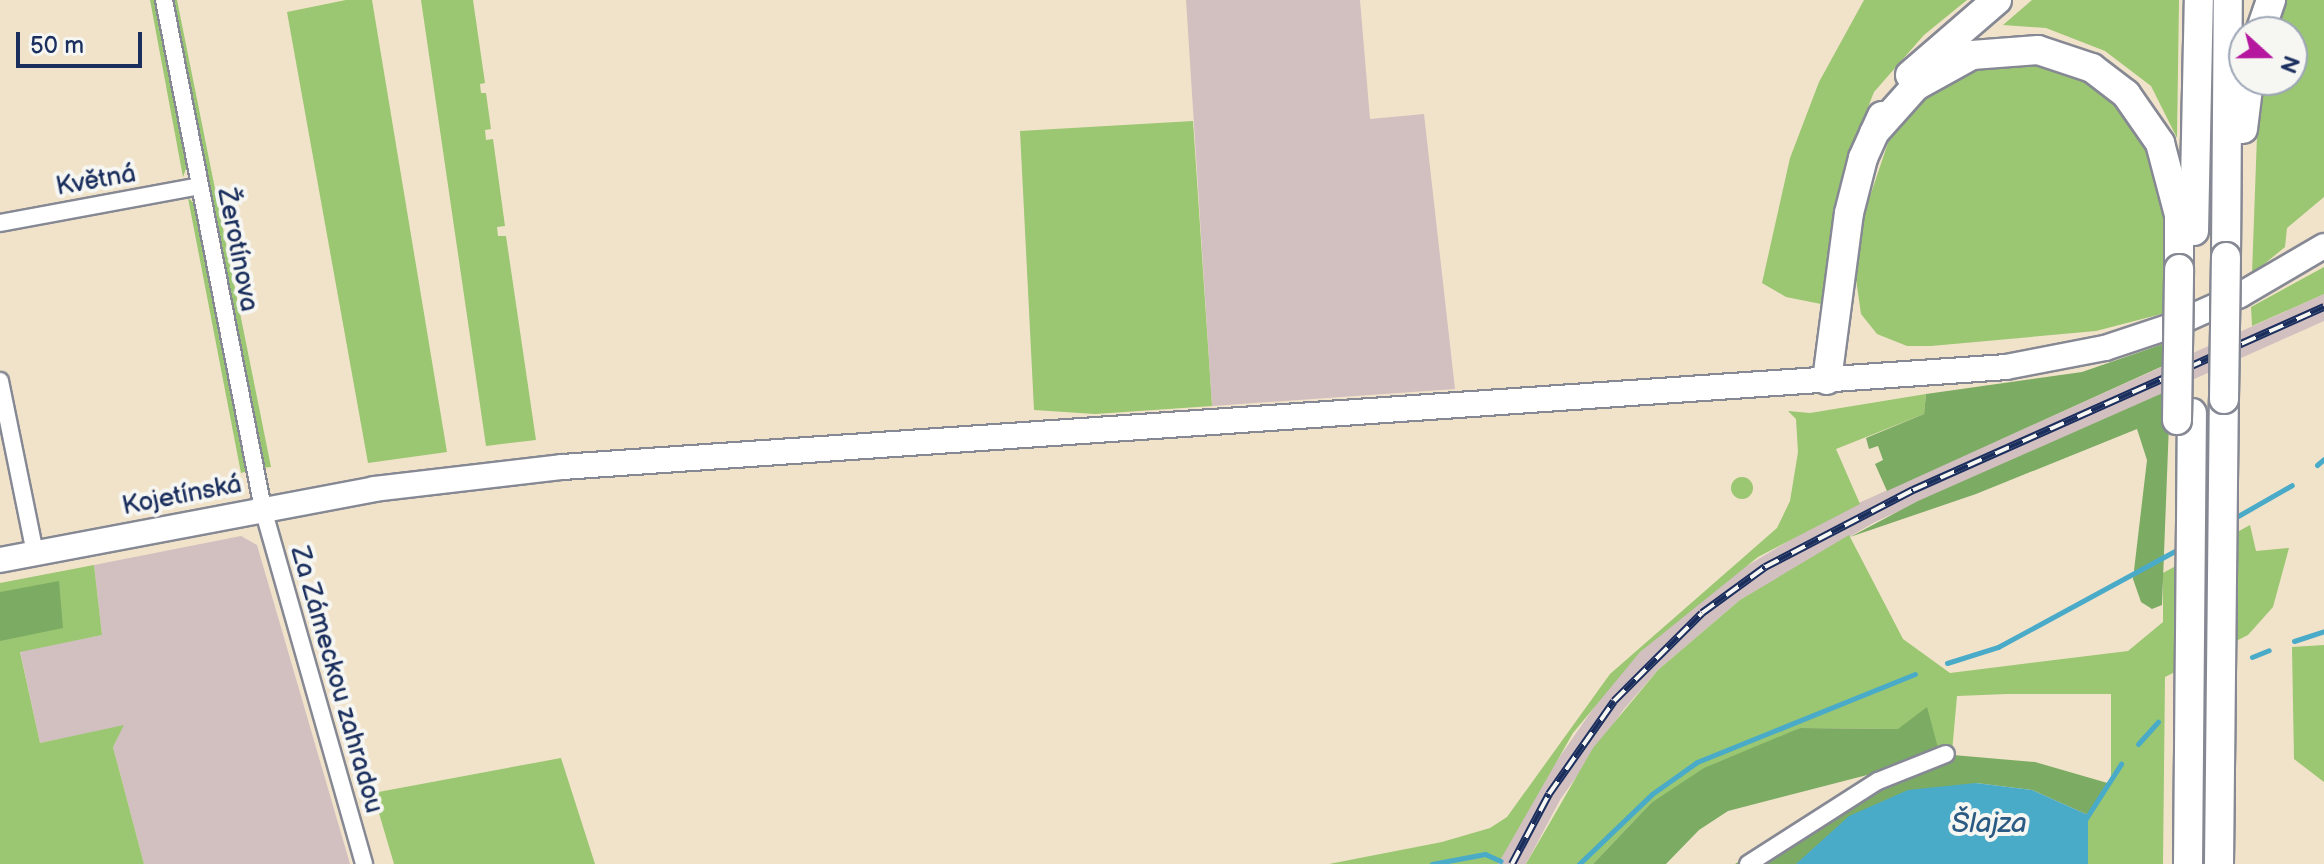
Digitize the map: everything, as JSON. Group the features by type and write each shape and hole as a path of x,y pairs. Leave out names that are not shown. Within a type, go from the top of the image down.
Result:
{"highway":[{"path":"1827,380 1849,213 1874,133 1909,76 1997,0"},
{"path":"2173,864 2182,668 2186,267 2199,0"},
{"path":"2219,864 2229,645 2233,255 2228,0"},
{"path":"1874,133 1916,86 1972,55 2019,48 2084,64 2126,94 2160,143 2177,202 2186,267"},
{"path":"2233,255 2247,96"},
{"path":"2182,668 2188,864"}],"main road":[{"name":"Kojetínská","path":"0,560 374,489 578,466 2006,367 2105,348 2230,300 2324,246"}],"street":[{"name":"Žerotínova","path":"164,0 263,509"},
{"name":"Květná","path":"0,223 200,186"},
{"path":"0,381 35,553"},
{"name":"Za Zámeckou zahradou","path":"263,509 364,864"},
{"path":"1748,864 1878,781 1946,754"}],"shaded area":[{"path":"1186,0 1360,0 1370,119 1424,114 1455,389 1212,406"},
{"path":"2324,294 2324,321 1875,522 1740,600 1658,670 1624,709 1560,800 1526,864 1498,864 1538,788 1604,693 1640,652 1725,579 1832,515"},
{"path":"241,536 257,545 350,864 144,864 113,747 123,726 40,743 20,651 102,635 94,565"}],"green space":[{"path":"150,0 158,0 189,160 183,177"},
{"path":"171,0 177,0 271,467 261,468"},
{"path":"346,0 372,0 447,452 368,463 287,12"},
{"path":"421,0 473,0 485,83 480,84 481,93 486,93 491,129 485,130 486,140 493,139 505,226 497,227 498,236 506,236 536,440 486,446"},
{"path":"1864,0 1967,0 1924,35 1874,92 1848,158 1821,304 1786,297 1762,283 1790,158 1819,82"},
{"path":"2032,0 2179,0 2177,138 2151,86 2105,51 2046,28 2003,25"},
{"path":"2284,0 2324,0 2324,197 2287,228 2285,247 2252,274 2258,96 2308,96 2308,16 2278,16"},
{"path":"2000,58 2060,64 2115,93 2151,146 2168,210 2169,312 2096,331 1931,346 1907,346 1877,334 1861,314 1856,279 1863,217 1892,131 1936,81"},
{"path":"1193,121 1212,406 1095,414 1034,410 1020,131"},
{"path":"188,198 196,205 248,471 241,473"},
{"path":"2324,267 2324,294 2252,326 2251,307"},
{"path":"2163,344 2165,365 1887,491 1875,464 1883,460 1878,446 1869,449 1866,438 1924,414 1926,394 2082,372"},
{"path":"2165,392 2169,424 2162,605 2152,609 2141,602 2133,579 2147,460 2137,429 1976,494 1850,537 1918,501"},
{"path":"1926,394 1924,414 1836,449 1860,504 1758,557 1640,652 1573,733 1498,864 1329,864 1442,842 1490,828 1507,817 1610,674 1777,528 1790,501 1798,452 1796,419 1788,411 1810,413"},
{"path":"1742,477 1750,480 1753,488 1750,496 1742,499 1734,496 1731,488 1734,480"},
{"path":"2250,525 2256,551 2289,548 2273,607 2248,635 2165,677 2163,864 2088,864 2088,815 2111,784 2111,694 2007,694 1957,696 1952,752 1941,759 1898,729 1800,728 1651,803 1593,864 1526,864 1593,748 1658,670 1740,600 1849,535 1903,639 1950,673 2128,651 2163,622 2163,573"},
{"path":"94,565 102,635 20,652 40,743 124,725 113,747 144,864 0,864 0,583"},
{"path":"59,581 63,628 0,641 0,592"},
{"path":"2324,645 2324,782 2294,759 2292,647"},
{"path":"1927,707 1941,759 1953,755 2035,762 2111,784 2088,815 2032,790 1976,783 1796,864 1735,864 1875,773 1728,811 1699,830 1666,864 1593,864 1651,803 1704,768 1800,728 1898,729"},
{"path":"561,758 595,864 394,864 373,793"}],"water":[{"name":"Šlajza","path":"1976,783 2032,790 2088,815 2088,864 1796,864 1849,816 1908,790"}],"waterway":[{"path":"2317,465 2324,459"},
{"path":"2231,520 2292,485"},
{"path":"1947,663 1998,647 2180,548"},
{"path":"2294,641 2324,631"},
{"path":"2252,657 2269,650"},
{"path":"1579,864 1652,794 1697,762 1915,674"},
{"path":"2138,744 2158,722"},
{"path":"2085,820 2121,764"},
{"path":"1432,864 1485,854 1501,861"}],"railway":[{"path":"1512,864 1549,794 1614,701 1702,613 1765,567 1913,490 2324,307"}]}
